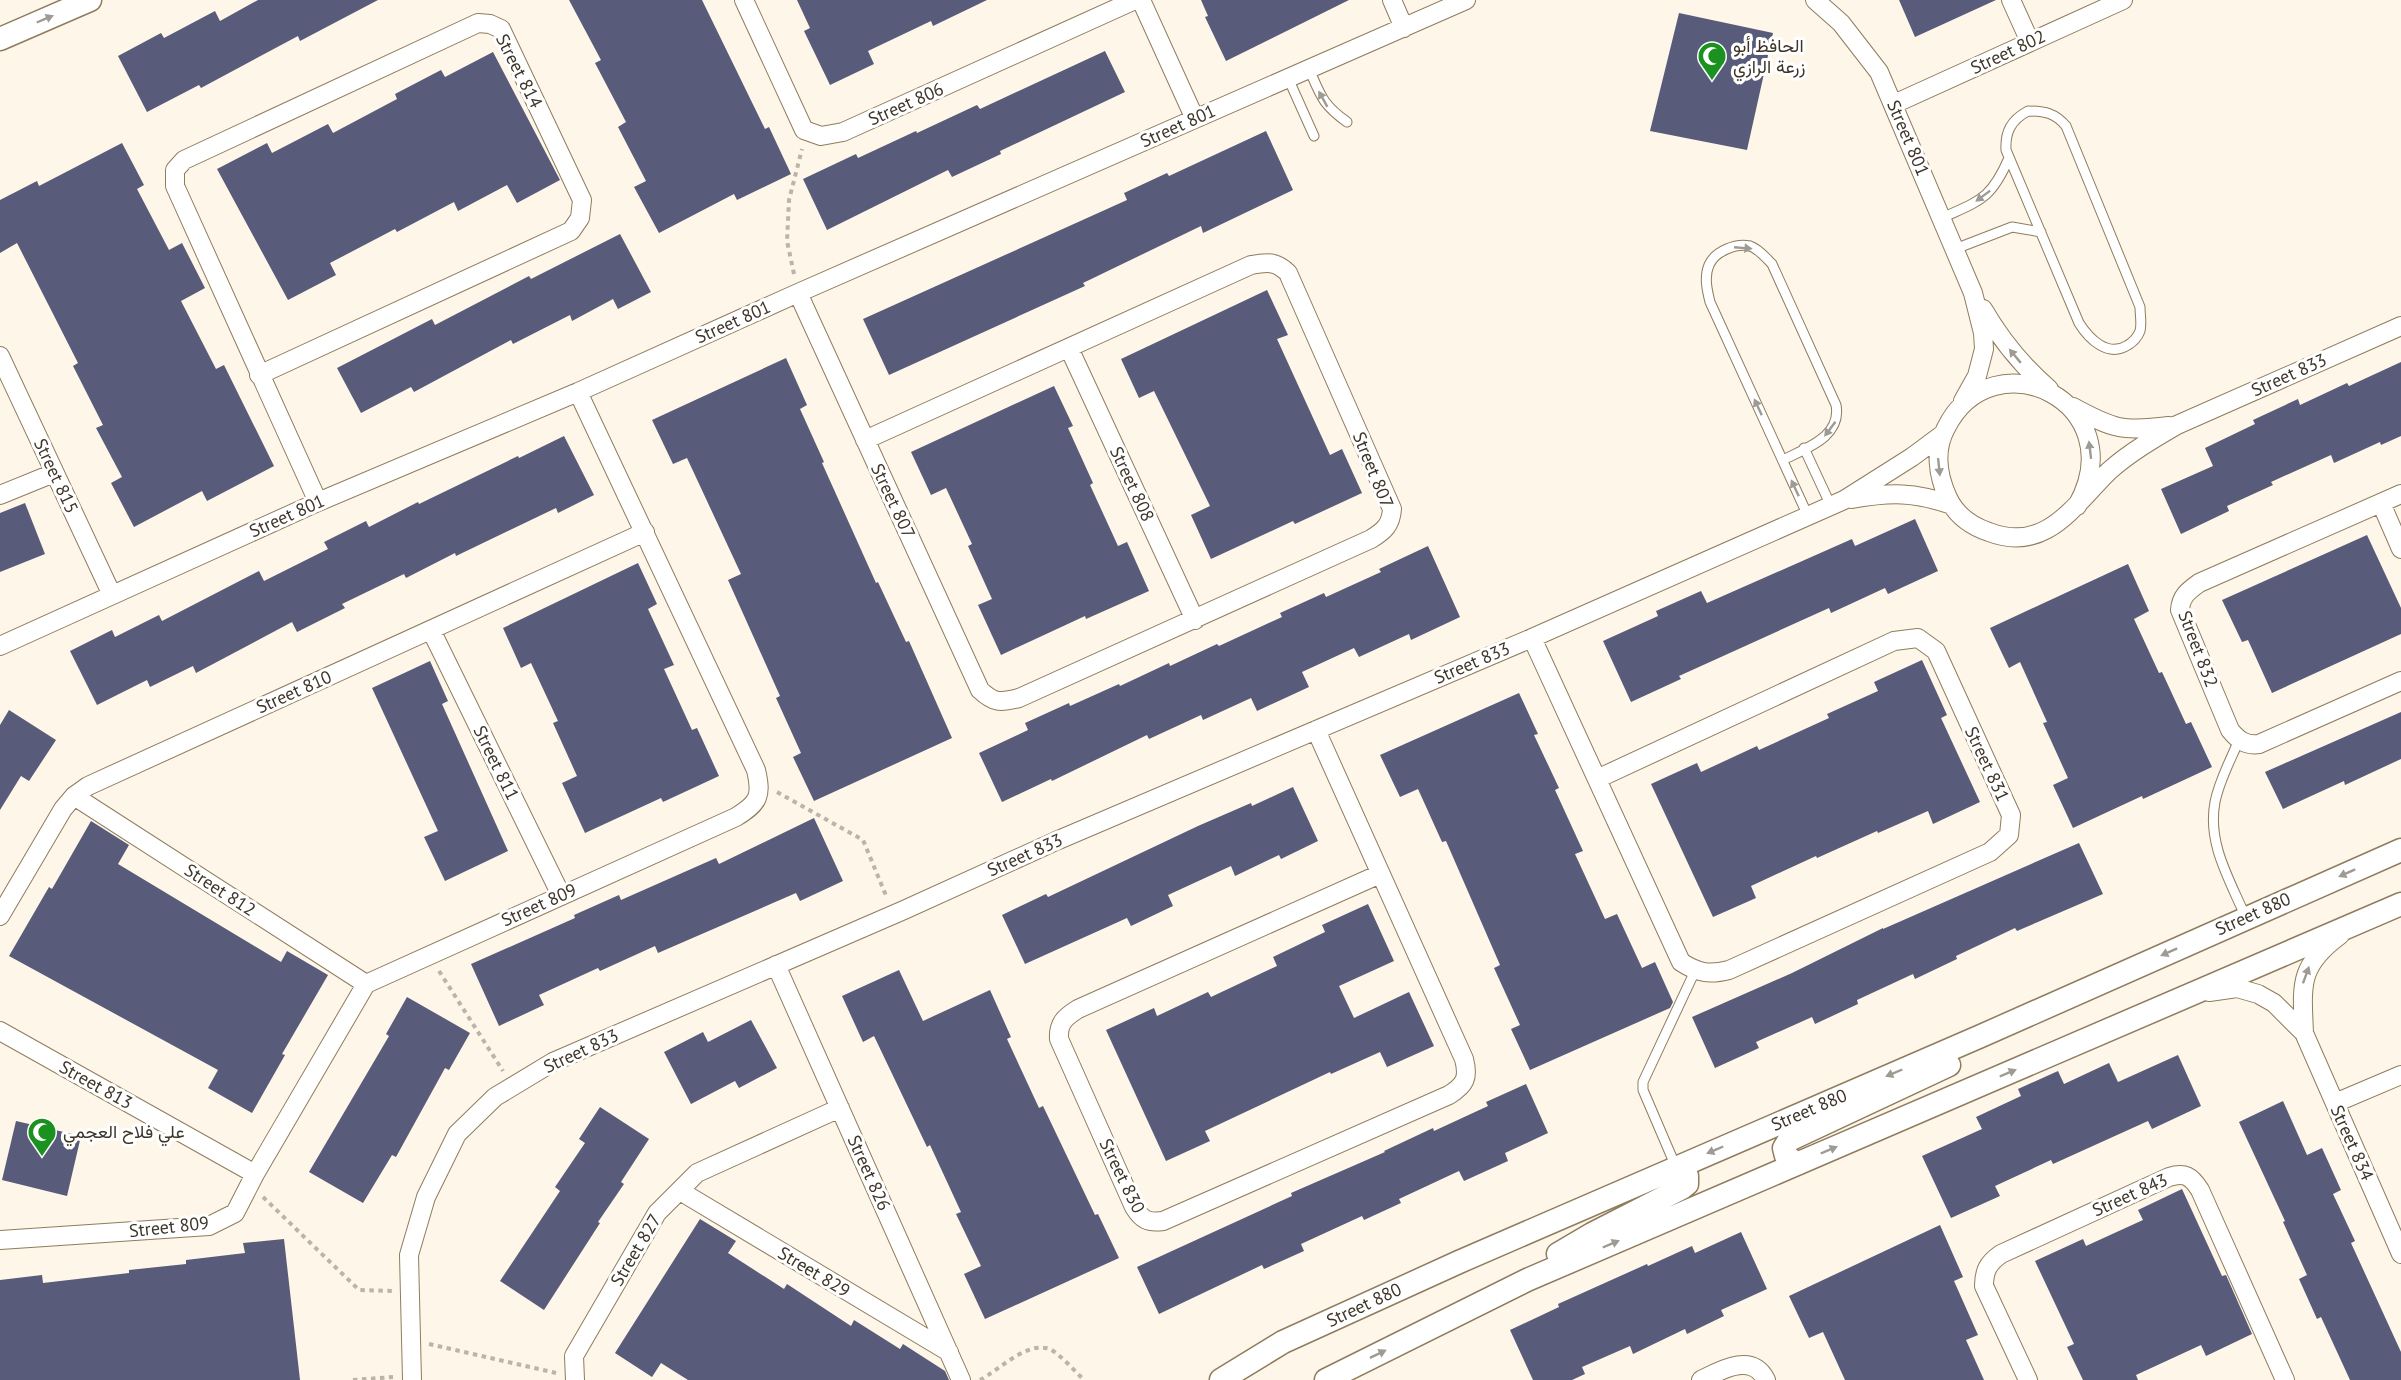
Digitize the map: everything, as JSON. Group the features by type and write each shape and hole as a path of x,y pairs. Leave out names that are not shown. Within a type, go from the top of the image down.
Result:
{"street":[{"path":"0,39 90,0"},
{"path":"744,0 804,130"},
{"name":"Street 806","path":"804,130 821,136 843,132 1135,0"},
{"path":"1141,0 1195,119"},
{"path":"1392,0 1404,28"},
{"name":"Street 801","path":"0,646 318,502 578,392 798,293 1467,0"},
{"name":"Street 801","path":"1815,0 1841,23 1879,72 1973,293 1983,333 1983,356 1977,376 1959,408"},
{"path":"2011,0 2030,42"},
{"name":"Street 802","path":"1894,104 2123,0"},
{"name":"Street 814","path":"259,375 571,231 580,218 582,200 501,29 478,22 184,160 175,170 175,186 259,375 318,502"},
{"name":"Street 807","path":"798,293 865,440 980,690 991,700 1006,702 1019,698 1195,620 1371,539 1384,531 1391,520 1392,509 1288,273 1280,265 1269,262 1251,264 865,440"},
{"name":"Street 801","path":"1973,293 2011,351 2027,370 2062,400"},
{"name":"Street 833","path":"2077,506 2123,459 2177,425 2401,326"},
{"name":"Street 808","path":"1069,348 1195,620"},
{"name":"Street 815","path":"0,356 112,595"},
{"path":"2006,384 2032,386 2062,400 2080,419 2088,436 2091,454 2091,472 2086,490 2077,506 2049,529 2032,535 2014,537 1996,535 1979,529 1964,519 1952,505 1941,483 1938,458 1943,434 1959,408 1972,396 2006,384"},
{"path":"578,392 756,770 758,782"},
{"name":"Street 833","path":"2062,400 2113,427 2136,430 2177,425"},
{"name":"Street 833","path":"412,1378 409,1255 426,1197 457,1134 495,1097 512,1086 553,1062 894,914 1056,840 1532,638 1837,503 1912,457 1943,434"},
{"path":"0,495 54,473"},
{"name":"Street 833","path":"1837,503 1897,494 1925,496 1952,505"},
{"name":"Street 832","path":"2239,740 2230,730 2184,622 2180,610 2181,601 2186,592 2199,583 2401,494"},
{"path":"2381,503 2401,549"},
{"name":"Street 810","path":"0,916 63,809 74,796 88,786 645,532"},
{"name":"Street 811","path":"430,630 561,895"},
{"path":"1532,638 1681,962 1695,971"},
{"name":"Street 831","path":"1598,779 1894,640 1918,638 1936,651 2011,815 2009,835 1990,852 1729,970 1711,974 1695,971"},
{"path":"2239,740 2251,745 2259,744 2401,681"},
{"name":"Street 830","path":"1316,730 1464,1059 1466,1080 1462,1087 1449,1095 1163,1221 1153,1223 1145,1220 1134,1207 1059,1039 1058,1029 1061,1022 1078,1009 1380,874"},
{"name":"Street 809","path":"0,1240 209,1226 235,1213 252,1179 366,984 736,817 753,806 759,795 758,782"},
{"name":"Street 812","path":"74,796 366,984"},
{"name":"Street 880","path":"1221,1380 1283,1342 1458,1262 1981,1036 2401,850"},
{"path":"1326,1380 1527,1280 2401,904"},
{"name":"Street 834","path":"2304,1033 2302,987 2308,968 2323,948 2357,922"},
{"name":"Street 826","path":"776,965 961,1380"},
{"name":"Street 834","path":"2188,996 2237,988 2258,994 2274,1003 2304,1033 2401,1254"},
{"name":"Street 813","path":"0,1031 252,1179"},
{"path":"1797,1164 1786,1156 1784,1148 1789,1140 1943,1068 1960,1057 1981,1036"},
{"path":"2335,1103 2401,1075"},
{"name":"Street 827","path":"575,1378 574,1356 657,1213 697,1173 840,1108"},
{"path":"1527,1280 1560,1252 1682,1188 1687,1184 1687,1176 1676,1167"},
{"name":"Street 843","path":"2028,1380 1984,1286 1984,1275 1992,1260 2116,1201 2180,1174 2193,1179 2200,1190 2280,1378"},
{"name":"Street 829","path":"680,1191 949,1352"},
{"path":"1701,1380 1731,1365 1742,1364 1758,1371 1766,1380"}],"lane":[{"path":"1309,69 1323,101 1329,109 1347,122"},
{"path":"1288,78 1314,136"},
{"path":"2028,111 2045,111 2059,118 2066,126 2140,308 2140,332 2132,343 2122,349 2112,350 2100,346 2087,336 2079,323 2009,158 2005,137 2011,124 2019,116 2028,111"},
{"path":"1942,218 1979,201 1994,189 2009,158"},
{"path":"1955,249 2012,226 2041,232"},
{"path":"1783,460 1821,440 1831,431 1838,417 1836,405 1772,264 1750,246 1733,247 1720,252 1709,264 1706,283 1710,302 1808,516"},
{"path":"1804,448 1837,503"},
{"path":"2239,740 2215,800 2213,829 2215,846 2246,918"},
{"path":"1676,1167 1643,1090 1643,1082 1695,971"}],"path":[{"path":"798,293 787,241 789,200 801,160 804,130"},
{"path":"758,782 863,840 894,914"},
{"path":"429,955 512,1086"},
{"path":"252,1179 359,1290 410,1291"},
{"path":"411,1341 575,1378"},
{"path":"980,1380 1017,1354 1037,1347 1054,1351 1084,1380"},
{"path":"353,1380 412,1378"}],"building":[{"path":"258,0 378,0 300,41 298,36 201,88 199,85 147,112 118,56 161,33 164,38 215,11 220,21"},
{"path":"569,0 702,0 765,129 769,127 791,174 737,200 734,194 659,233 634,187 646,181 618,127 626,122 595,63 601,60"},
{"path":"797,0 987,0 933,26 931,21 868,51 874,64 830,85 804,31 810,28"},
{"path":"1201,0 1349,0 1226,61 1205,17 1208,16"},
{"path":"1899,0 1996,0 1915,37"},
{"name":"الحافظ أبو زرعة الرازي","path":"1679,13 1773,33 1747,150 1650,131"},
{"path":"1105,51 1125,92 1000,151 1001,154 952,177 948,170 827,230 803,179 856,154 858,158 916,131 917,133 977,105 980,109"},
{"path":"493,52 560,180 517,203 507,185 458,211 454,202 397,232 395,229 330,263 336,275 288,300 217,169 267,143 272,153 328,124 333,133 397,99 395,94 441,70 445,77"},
{"path":"1266,131 1293,190 1203,233 1201,226 1083,283 1085,286 889,375 863,319 1127,200 1124,193 1167,173 1169,176"},
{"path":"122,143 144,185 137,189 169,250 182,243 205,288 181,301 216,369 224,365 274,466 207,501 202,491 134,527 111,483 122,477 96,428 103,425 73,366 78,363 17,243 0,253 0,200 37,181 39,186"},
{"path":"620,234 651,292 618,309 613,299 572,321 570,315 513,344 511,340 414,392 411,387 361,413 337,368 432,319 435,325 529,276 531,279"},
{"path":"1267,290 1288,335 1277,339 1330,455 1342,449 1362,493 1295,524 1293,521 1211,559 1191,515 1210,506 1154,391 1139,398 1121,359"},
{"path":"786,358 807,405 800,409 824,462 822,463 876,583 878,582 906,642 909,641 952,738 814,801 793,757 801,753 776,698 780,696 728,580 741,574 687,458 673,464 652,420"},
{"path":"2401,362 2401,436 2381,445 2380,442 2334,463 2331,455 2271,482 2273,485 2227,506 2229,511 2181,534 2161,489 2213,466 2205,448 2255,424 2253,420 2298,399 2300,405 2347,383 2349,386"},
{"path":"1054,386 1073,426 1068,428 1093,483 1090,485 1118,546 1127,542 1149,591 1086,619 1085,616 1001,655 978,605 992,599 968,546 972,544 946,488 931,495 911,452"},
{"path":"564,436 594,495 558,513 556,508 456,556 455,553 406,578 404,574 342,604 345,608 297,632 292,622 196,673 193,666 150,687 147,680 97,705 70,651 112,630 115,637 159,615 162,621 259,571 264,581 328,549 324,542 366,521 369,527 418,502 419,504"},
{"path":"25,503 45,554 0,572 0,513"},
{"path":"1915,519 1938,571 1888,594 1885,588 1831,613 1829,608 1679,676 1681,679 1631,702 1603,641 1658,616 1656,611 1701,591 1707,603 1852,539 1855,546"},
{"path":"2367,535 2401,608 2401,634 2272,693 2248,640 2242,642 2222,600"},
{"path":"1428,546 1460,617 1411,640 1409,634 1359,657 1354,648 1302,672 1309,687 1257,711 1251,698 1203,720 1201,715 1149,739 1147,735 1052,781 1051,779 1002,802 979,753 1028,730 1025,723 1069,703 1070,706 1119,684 1120,686 1169,663 1170,666 1217,644 1219,646 1282,617 1280,613 1324,593 1326,597 1381,572 1379,569"},
{"path":"638,563 657,604 648,609 674,665 664,669 692,730 697,728 719,776 663,802 661,798 585,833 562,783 577,776 553,723 558,721 531,663 521,668 503,628"},
{"path":"2128,564 2149,611 2134,619 2159,673 2162,672 2186,724 2191,722 2212,767 2073,828 2053,785 2068,778 2043,723 2047,722 2020,662 2009,668 1990,628"},
{"path":"1922,660 1947,715 1941,718 1980,802 1933,824 1928,811 1817,858 1816,856 1751,886 1756,898 1713,917 1651,784 1697,763 1701,772 1757,746 1759,750 1829,718 1827,714 1878,691 1874,682"},
{"path":"430,661 448,701 442,704 508,851 445,881 424,837 438,831 372,688"},
{"path":"1519,693 1538,734 1534,735 1559,788 1555,790 1583,851 1575,854 1605,919 1617,914 1642,968 1655,962 1673,1002 1670,1008 1530,1070 1511,1029 1520,1025 1494,968 1500,965 1446,841 1442,842 1418,789 1400,797 1380,755"},
{"path":"9,710 56,740 29,781 21,776 0,810 0,725"},
{"path":"2401,712 2401,759 2345,785 2344,781 2283,809 2265,772"},
{"path":"1293,787 1318,841 1281,859 1279,855 1235,876 1231,866 1168,895 1173,906 1131,926 1127,918 1025,964 1002,915 1046,894 1048,897 1198,826 1251,803 1252,806"},
{"path":"814,818 843,881 800,901 796,893 658,953 655,946 600,971 598,968 539,995 544,1005 499,1026 471,964 575,918 574,915 619,895 621,900 716,858 719,864"},
{"path":"91,821 129,845 118,864 281,962 287,951 328,975 282,1054 285,1055 252,1113 208,1088 218,1070 9,956 49,887 52,889"},
{"path":"2079,843 2103,894 2017,931 2015,928 1956,956 1957,959 1915,979 1913,974 1857,1000 1858,1004 1815,1024 1812,1017 1756,1042 1759,1048 1715,1068 1692,1017 1792,973 1883,928"},
{"path":"1368,904 1394,961 1339,986 1354,1018 1409,992 1434,1046 1387,1067 1380,1052 1331,1074 1330,1072 1205,1131 1210,1141 1166,1161 1106,1030 1154,1008 1157,1016 1208,992 1211,997 1277,966 1273,957 1325,932 1322,925"},
{"path":"899,970 923,1021 990,990 1011,1037 1007,1039 1039,1108 1043,1106 1095,1215 1098,1214 1119,1258 985,1319 964,1274 981,1266 956,1214 961,1212 930,1145 927,1147 874,1036 863,1042 842,996"},
{"path":"407,997 470,1033 449,1070 445,1068 396,1157 392,1155 363,1203 309,1172 389,1036 386,1034"},
{"path":"751,1020 777,1068 739,1088 735,1081 691,1104 664,1052 703,1032 708,1042"},
{"path":"2178,1055 2201,1106 2152,1129 2148,1121 2053,1164 2051,1160 1995,1186 2000,1196 1951,1218 1922,1156 1982,1129 1976,1117 2021,1096 2018,1089 2058,1071 2064,1084 2109,1063 2118,1082"},
{"path":"1526,1084 1548,1133 1505,1153 1508,1161 1464,1181 1459,1171 1399,1199 1401,1203 1364,1220 1362,1216 1301,1244 1304,1251 1264,1269 1262,1265 1159,1314 1137,1267 1292,1196 1291,1193 1385,1152 1433,1128 1434,1131 1488,1106 1486,1102"},
{"path":"2283,1101 2307,1155 2322,1148 2341,1190 2333,1194 2355,1241 2351,1243 2401,1352 2401,1380 2350,1380 2321,1317 2317,1319 2299,1279 2307,1275 2283,1222 2285,1221 2239,1122"},
{"path":"600,1107 649,1139 621,1182 624,1184 544,1310 500,1281 560,1191 555,1187 585,1143 579,1139"},
{"name":"علي فلاح العجمي","path":"16,1121 81,1136 67,1196 2,1180"},
{"path":"2182,1189 2222,1276 2226,1275 2252,1334 2206,1356 2201,1345 2136,1375 2138,1380 2083,1380 2067,1347 2074,1344 2035,1261 2083,1239 2086,1246 2143,1220 2138,1210"},
{"path":"700,1219 736,1241 728,1253 784,1289 787,1284 851,1326 854,1320 900,1349 903,1344 945,1371 949,1380 688,1380 661,1363 652,1377 615,1353"},
{"path":"1940,1225 1963,1277 1954,1281 1978,1335 1966,1340 1984,1380 1845,1380 1823,1332 1809,1338 1789,1296"},
{"path":"1741,1232 1767,1289 1721,1310 1724,1316 1687,1334 1685,1329 1633,1354 1630,1346 1582,1367 1585,1374 1572,1380 1533,1380 1510,1330 1559,1307 1558,1304 1647,1264 1648,1266 1692,1246 1695,1253"},
{"path":"284,1239 300,1380 0,1380 0,1280 42,1275 43,1283 129,1273 129,1270 186,1264 186,1260 245,1253 243,1243"}],"place":[{"name":"الحافظ أبو زرعة الرازي","path":"1712,82"},
{"name":"علي فلاح العجمي","path":"42,1158"}]}
